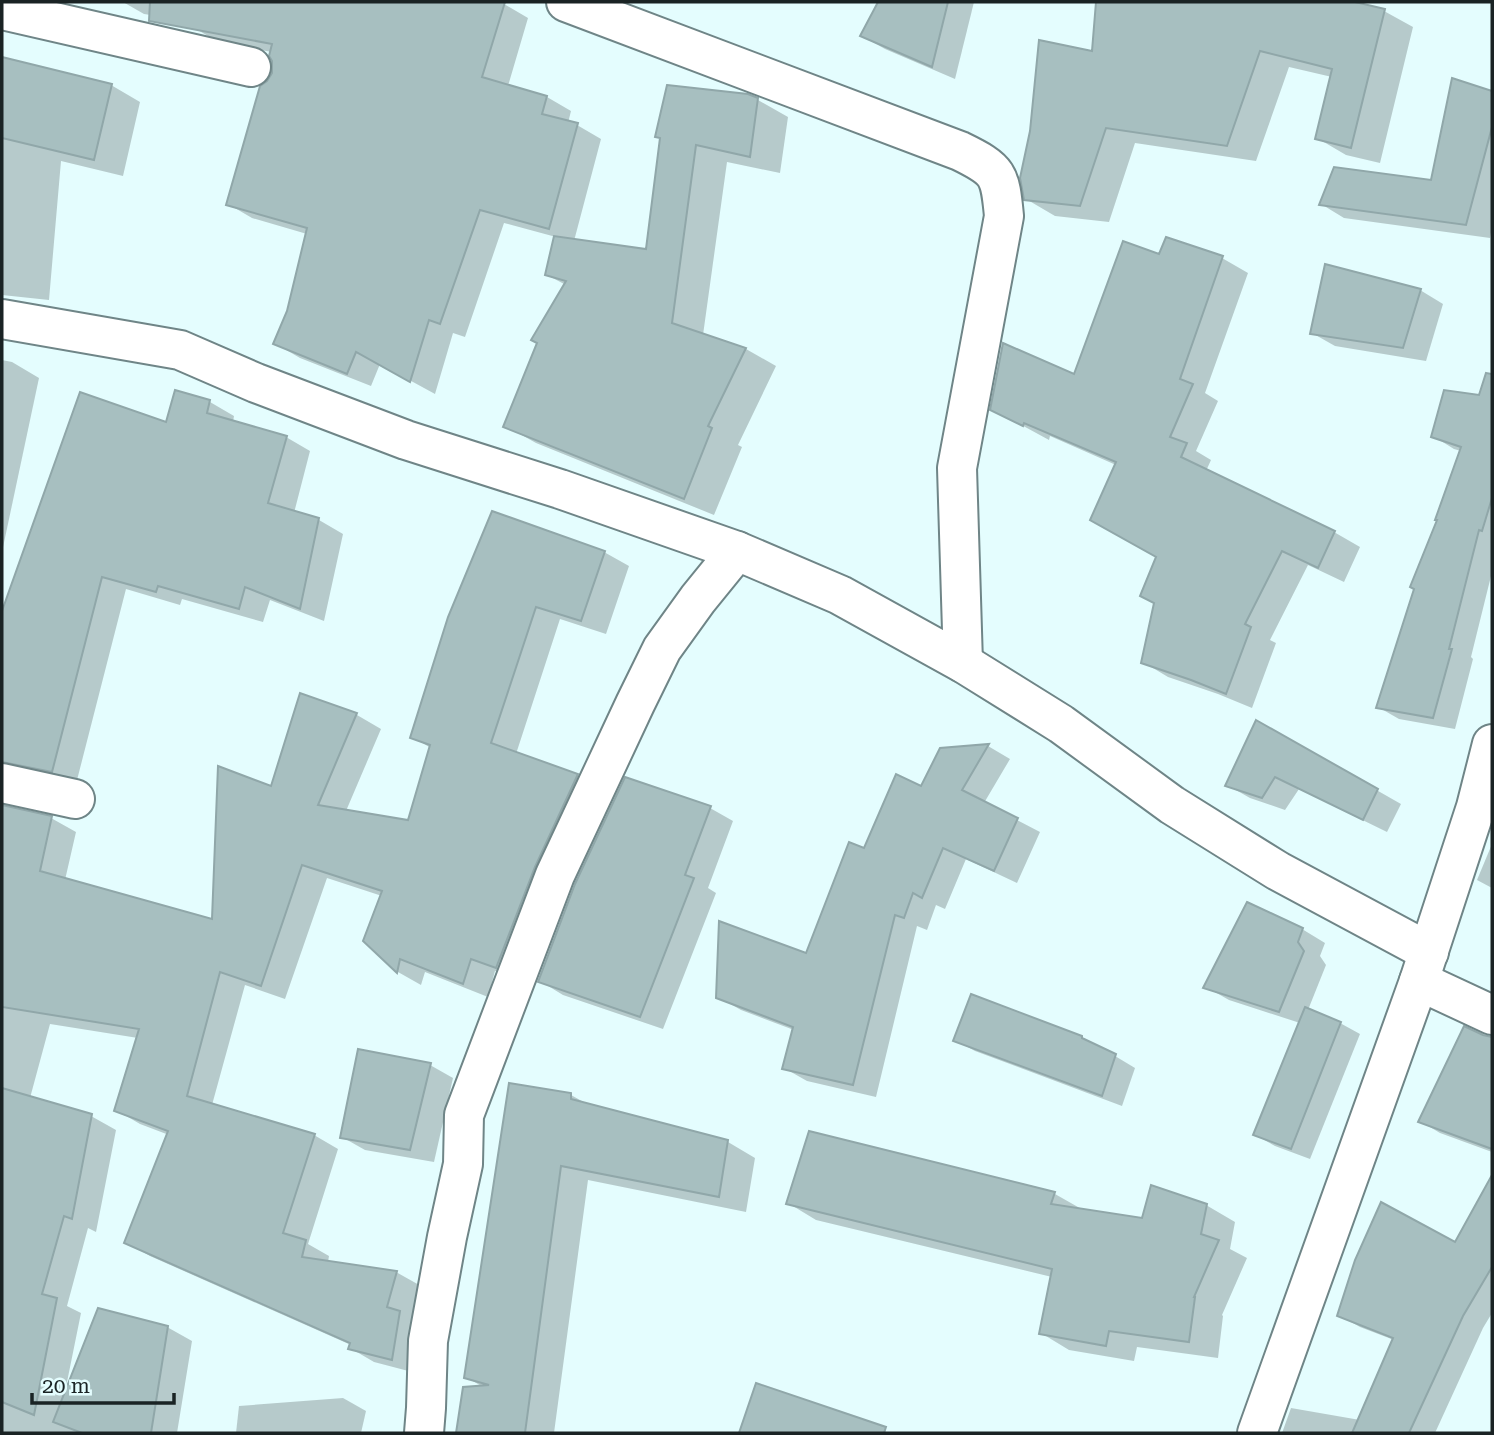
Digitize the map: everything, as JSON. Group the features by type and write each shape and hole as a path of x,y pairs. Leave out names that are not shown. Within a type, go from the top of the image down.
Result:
{"street":[{"path":"566,2 960,151 992,169 1001,186 1004,216 957,468 963,663"},
{"path":"2,10 251,67"},
{"path":"2,319 180,350 256,383 406,440 560,489 737,551 840,596 963,663 1061,724 1172,805 1424,966 1492,1015"},
{"path":"424,1433 428,1341 463,1164 464,1115 555,875 645,682 662,649 737,551"},
{"path":"1257,1433 1424,966 1476,807 1492,744"},
{"path":"2,783 75,799"}],"building":[{"path":"150,2 505,2 482,77 547,96 542,114 578,123 549,229 480,210 440,324 429,320 410,382 356,352 347,374 273,344 287,311 307,228 226,205 260,86 272,73 269,56 272,44 149,21"},
{"path":"878,2 948,2 932,67 860,36"},
{"path":"1096,2 1355,2 1385,9 1351,148 1315,139 1332,69 1260,51 1227,146 1106,128 1080,206 1024,200 1020,178 1030,131 1039,40 1092,51"},
{"path":"2,57 112,84 94,160 2,138"},
{"path":"1452,78 1492,91 1492,127 1466,225 1319,205 1334,167 1431,180"},
{"path":"667,85 748,94 758,98 750,157 696,145 672,323 746,348 708,426 712,428 684,499 503,427 537,343 531,340 566,281 545,275 554,236 646,249 660,138 655,137"},
{"path":"1166,237 1223,256 1180,379 1193,384 1170,437 1187,443 1181,457 1335,531 1318,568 1282,551 1245,624 1251,627 1226,694 1141,663 1154,603 1140,596 1156,557 1090,520 1116,462 1024,423 1023,426 990,410 1003,343 1074,374 1123,241 1159,254"},
{"path":"1325,264 1421,289 1403,348 1310,334"},
{"path":"1486,373 1492,374 1492,498 1482,531 1479,530 1433,718 1376,708 1414,589 1410,587 1437,520 1461,447 1431,437 1444,390 1479,395"},
{"path":"175,390 210,400 207,413 287,436 268,503 319,518 300,609 245,587 239,609 158,586 156,592 102,577 52,772 2,762 2,611 80,392 166,422"},
{"path":"492,511 605,551 581,621 536,607 491,743 578,774 535,867 496,968 471,959 463,984 400,959 397,973 363,941 382,891 302,865 261,986 220,972 187,1096 315,1134 283,1233 306,1240 302,1257 397,1271 387,1307 400,1311 392,1360 348,1349 350,1343 124,1243 168,1131 114,1111 139,1029 2,1007 2,805 52,816 40,871 212,919 218,766 271,786 300,693 357,713 318,805 408,820 430,745 410,738 448,617"},
{"path":"1256,720 1378,789 1363,820 1275,777 1262,798 1225,786"},
{"path":"989,744 962,790 1018,818 994,871 943,848 922,898 913,893 904,918 895,915 853,1085 782,1069 793,1027 716,998 719,921 806,953 849,842 864,848 896,774 921,786 940,748"},
{"path":"625,777 711,806 685,875 694,878 640,1017 538,982 575,884"},
{"path":"1247,902 1303,928 1298,942 1304,951 1279,1012 1203,988"},
{"path":"971,994 1082,1036 1116,1054 1102,1096 953,1041"},
{"path":"1305,1007 1341,1022 1291,1149 1253,1135"},
{"path":"1464,1026 1492,1037 1492,1149 1418,1122"},
{"path":"358,1049 431,1063 410,1150 340,1138"},
{"path":"509,1083 571,1093 571,1099 728,1140 719,1197 561,1166 525,1433 456,1433 463,1387 489,1385 464,1378"},
{"path":"2,1088 92,1114 72,1219 64,1216 42,1294 57,1298 34,1415 2,1402"},
{"path":"809,1131 1055,1192 1051,1204 1142,1218 1151,1185 1207,1204 1201,1234 1219,1240 1194,1297 1189,1342 1109,1331 1106,1346 1039,1334 1052,1269 786,1204"},
{"path":"1492,1175 1492,1267 1463,1316 1409,1433 1352,1433 1393,1338 1337,1316 1355,1260 1381,1202 1455,1242"},
{"path":"98,1308 168,1326 151,1433 82,1433 53,1422"},
{"path":"756,1383 886,1427 884,1433 739,1433"}]}
